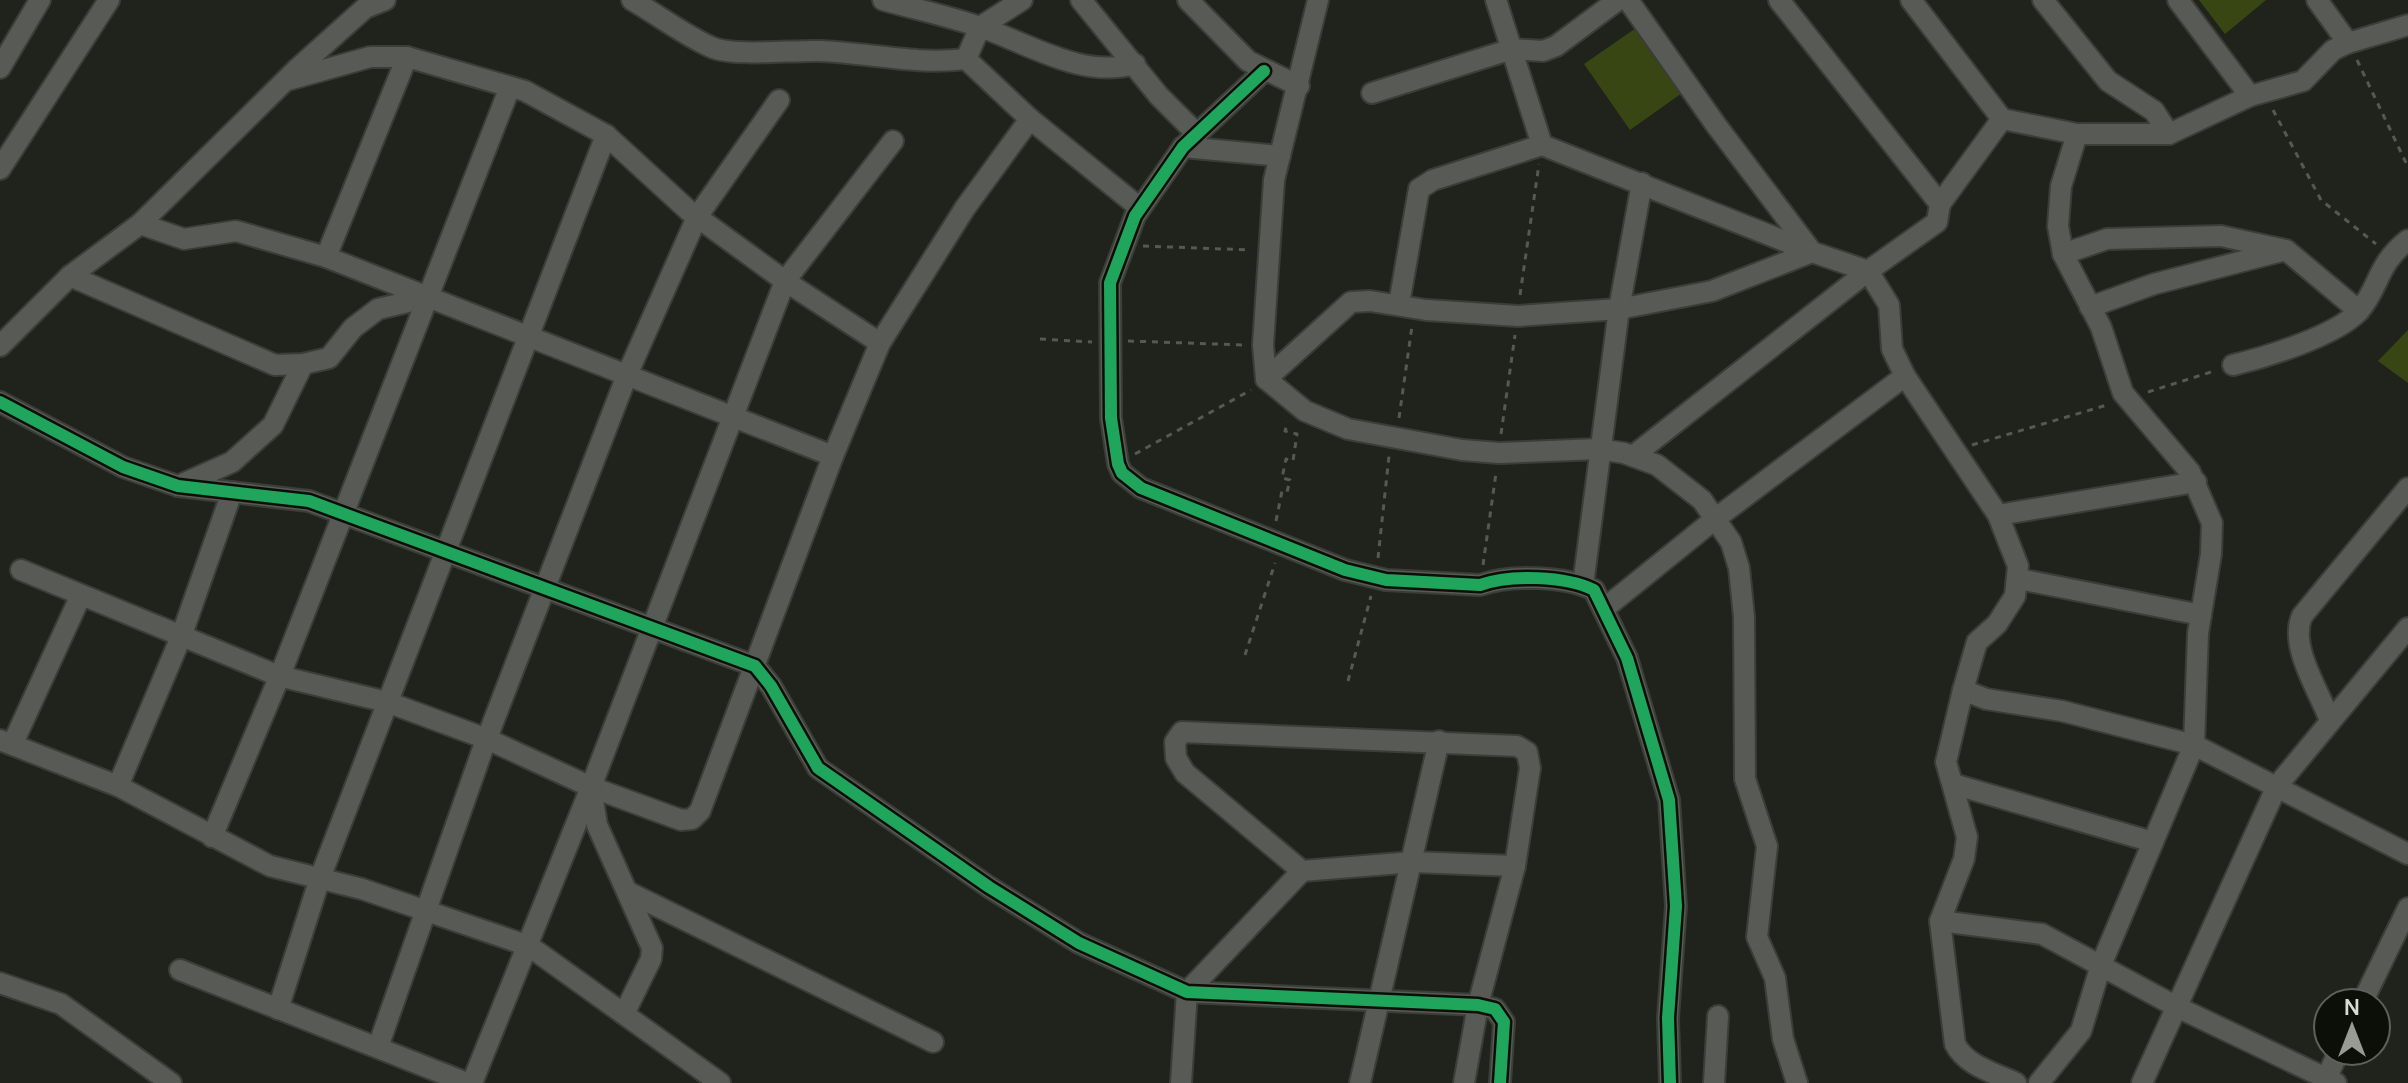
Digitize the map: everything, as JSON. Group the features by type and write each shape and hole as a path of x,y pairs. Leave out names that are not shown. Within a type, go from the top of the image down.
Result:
{"street":[{"path":"0,68 40,0"},
{"path":"0,169 109,0"},
{"path":"0,346 70,276 140,224 365,8 385,0"},
{"path":"632,0 711,48 729,52 775,49 843,52 935,63 966,59"},
{"path":"883,0 980,27 1092,68 1116,69 1135,64"},
{"path":"966,59 980,27 1022,0"},
{"path":"1081,0 1135,64 1189,140 1280,156"},
{"path":"1188,0 1238,53 1264,71 1299,86"},
{"path":"1260,384 1274,180 1318,0"},
{"path":"1496,0 1542,145"},
{"path":"1372,93 1512,49 1543,51 1556,46 1618,0"},
{"path":"1628,0 1812,252"},
{"path":"1779,0 1940,204"},
{"path":"1911,0 2002,119 2077,134 2169,134 2257,94 2303,81 2333,50 2348,43 2366,35 2408,25"},
{"path":"2043,0 2108,81 2154,111 2169,134"},
{"path":"2178,0 2257,94"},
{"path":"2317,0 2348,43"},
{"path":"288,80 370,57 407,57 510,87 606,135 697,217 785,281 880,343"},
{"path":"326,257 407,57"},
{"path":"966,59 1030,119 1140,208"},
{"path":"1264,71 1189,140 1140,208 1108,293 1112,438 1122,473 1133,484 1164,499 1345,570 1386,580 1480,585 1494,581 1583,585 1594,590 1627,658 1669,800 1676,906 1668,1018 1670,1083"},
{"path":"212,837 279,676 510,87"},
{"path":"378,1047 487,739 627,375 697,217 779,100"},
{"path":"21,570 279,676 387,702 487,739 591,787 681,820 692,819 700,811 833,456 880,343 965,208 1030,119"},
{"path":"1633,456 1868,271 1937,222 1940,204 2002,119"},
{"path":"2039,1083 2081,1031 2101,965 2194,745 2201,615 2213,537 2208,511 2196,482 2123,393 2108,344 2063,254 2058,226 2061,186 2077,134"},
{"path":"278,1009 320,878 606,135"},
{"path":"180,970 470,1083 529,946 785,281 893,141"},
{"path":"1406,311 1419,189 1433,180 1542,145 1812,252 1868,271 1889,305 1892,349 1905,376 1998,515 2015,551 2019,579 2015,596 1997,624 1977,642 1946,762 1967,837 1964,859 1940,921 1955,1044 1960,1055 2016,1083"},
{"path":"1583,585 1598,449 1642,183"},
{"path":"140,224 184,239 236,231 326,257 833,456"},
{"path":"2063,254 2107,239 2221,236 2286,250 2359,311"},
{"path":"2233,365 2277,354 2359,311 2389,255 2408,240"},
{"path":"2090,307 2154,284 2286,250"},
{"path":"1260,384 1351,302 1406,311 1518,316 1619,309 1712,291 1812,252"},
{"path":"70,276 275,365 303,364 329,358 353,328 378,309 429,297"},
{"path":"178,486 232,462 273,425 303,364"},
{"path":"1605,608 1715,519 1905,376"},
{"path":"1260,384 1305,411 1348,429 1396,441 1499,453 1598,449 1633,456 1677,477 1715,519 1731,542 1739,568 1743,605 1745,779 1767,846 1757,937 1775,978 1783,1039 1797,1083"},
{"path":"0,402 123,467 178,486 309,501 755,666 771,686 818,768 989,887 1079,943 1187,992 1478,1005 1495,1009 1504,1022 1500,1083"},
{"path":"1998,515 2196,482"},
{"path":"2329,718 2298,642 2297,627 2302,616 2408,488"},
{"path":"118,786 181,637 232,492"},
{"path":"2019,579 2201,615"},
{"path":"81,595 6,741 118,786 270,866 426,910 529,946 720,1083"},
{"path":"2142,1083 2277,786 2329,718 2408,628"},
{"path":"1963,690 1986,699 2062,711 2194,745 2408,854"},
{"path":"1302,871 1185,773 1176,758 1175,742 1182,732 1439,741 1517,746 1527,752 1530,768 1515,866 1478,1005 1464,1083"},
{"path":"1360,1083 1439,741"},
{"path":"1953,784 2153,842"},
{"path":"591,787 597,825 652,948 651,959 624,1014"},
{"path":"1181,1083 1187,992 1302,871 1413,862 1515,866"},
{"path":"628,892 933,1042"},
{"path":"2370,987 2408,908"},
{"path":"1940,921 2042,934 2177,1007 2329,1081"},
{"path":"0,983 61,1004 171,1083"},
{"path":"1714,1083 1718,1016"}],"path":[{"path":"2348,43 2408,167"},
{"path":"2257,94 2321,200 2389,255"},
{"path":"1480,585 1542,145"},
{"path":"1133,246 1256,251"},
{"path":"1397,432 1406,311"},
{"path":"1040,339 1099,342"},
{"path":"1123,341 1253,345"},
{"path":"2136,395 2233,365"},
{"path":"1125,459 1260,384"},
{"path":"1953,450 2113,404"},
{"path":"1274,535 1282,491 1287,492 1290,480 1282,478 1286,459 1293,461 1297,434 1285,431 1286,422 1297,418"},
{"path":"1377,568 1391,456 1386,455 1386,450 1395,452"},
{"path":"1245,655 1277,559"},
{"path":"1348,681 1371,593 1376,594"}],"green space":[{"path":"2199,0 2266,0 2225,34"},
{"path":"1636,28 1682,93 1630,130 1584,64"},
{"path":"2408,330 2408,383 2378,361"}],"cycle path":[{"path":"1264,71 1183,147 1135,216 1110,283 1111,418 1118,464 1122,473 1141,488 1345,570 1386,580 1480,585 1507,579 1554,579 1594,590 1627,658 1669,800 1676,906 1668,1018 1670,1083"},
{"path":"0,402 123,467 178,486 309,501 755,666 771,686 818,768 989,887 1079,943 1187,992 1478,1005 1495,1009 1504,1022 1500,1083"}]}
